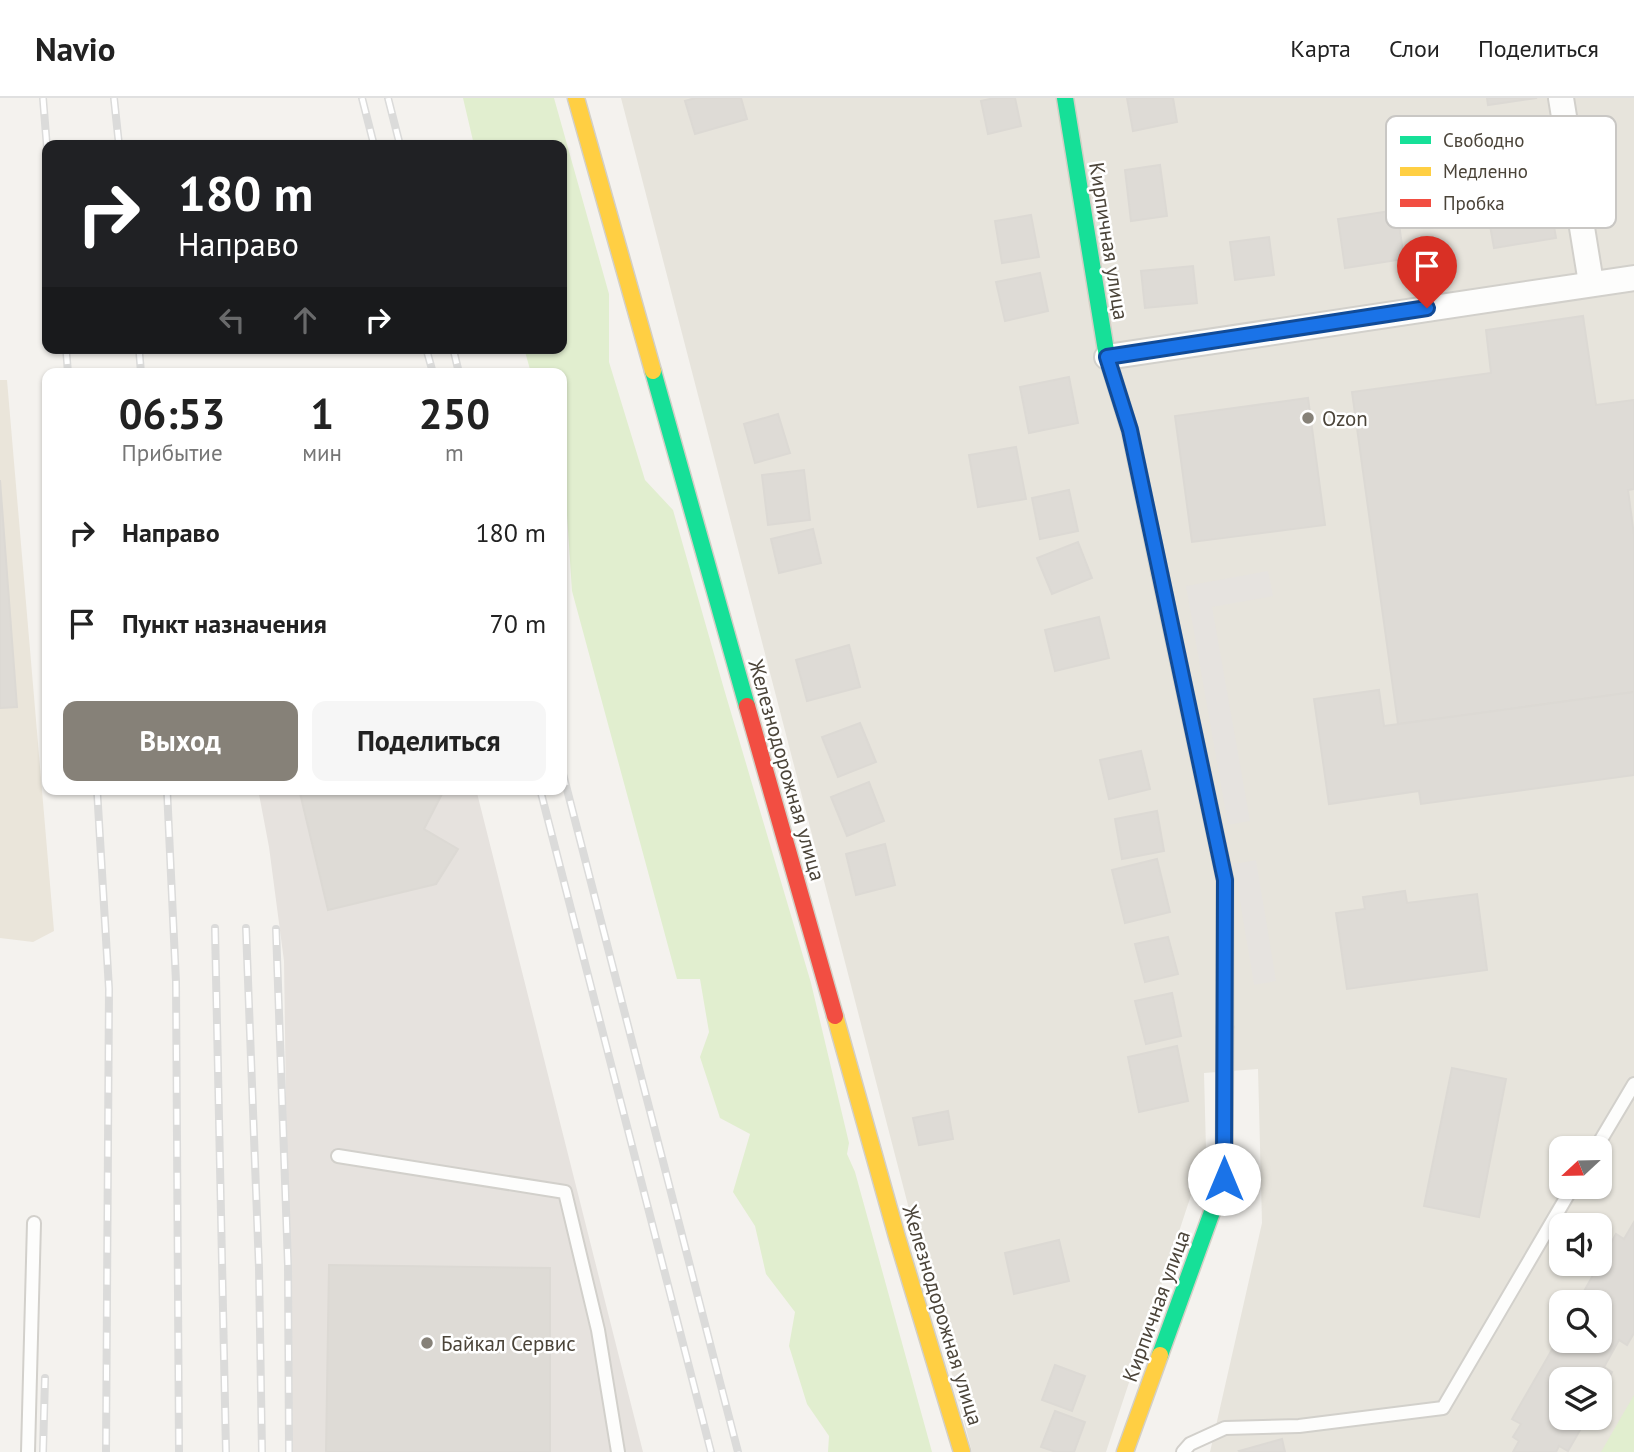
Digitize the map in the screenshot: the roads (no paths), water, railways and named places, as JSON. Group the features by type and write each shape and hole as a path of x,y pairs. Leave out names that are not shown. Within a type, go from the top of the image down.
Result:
{"street":[{"name":"Железнодорожная улица","path":"576,98 897,1237 962,1452"},
{"name":"Кирпичная улица","path":"1065,98 1107,357 1130,430 1225,880 1224,1179 1125,1452"},
{"path":"1561,98 1564,116"},
{"path":"1582,228 1591,283"},
{"path":"1107,357 1634,278"}],"lane":[{"path":"1603,1136 1634,1084"},
{"path":"338,1156 565,1192 598,1331 618,1452"},
{"path":"1183,1452 1190,1444 1225,1428 1299,1426 1443,1408 1565,1199"},
{"path":"28,1452 34,1223"}],"railway":[{"path":"43,98 46,140"},
{"path":"114,98 118,140"},
{"path":"362,98 373,140"},
{"path":"388,98 399,140"},
{"path":"66,354 68,368"},
{"path":"139,354 141,368"},
{"path":"428,354 432,368"},
{"path":"454,354 458,368"},
{"path":"567,789 738,1452"},
{"path":"97,795 109,989 106,1452"},
{"path":"167,795 176,982 179,1452"},
{"path":"542,795 711,1452"},
{"path":"215,928 226,1452"},
{"path":"246,928 259,1268 262,1452"},
{"path":"276,929 288,1265 289,1452"},
{"path":"43,1452 45,1378"}],"place":[{"name":"Ozon","path":"1308,418"},
{"name":"Байкал Сервис","path":"427,1343"}]}
